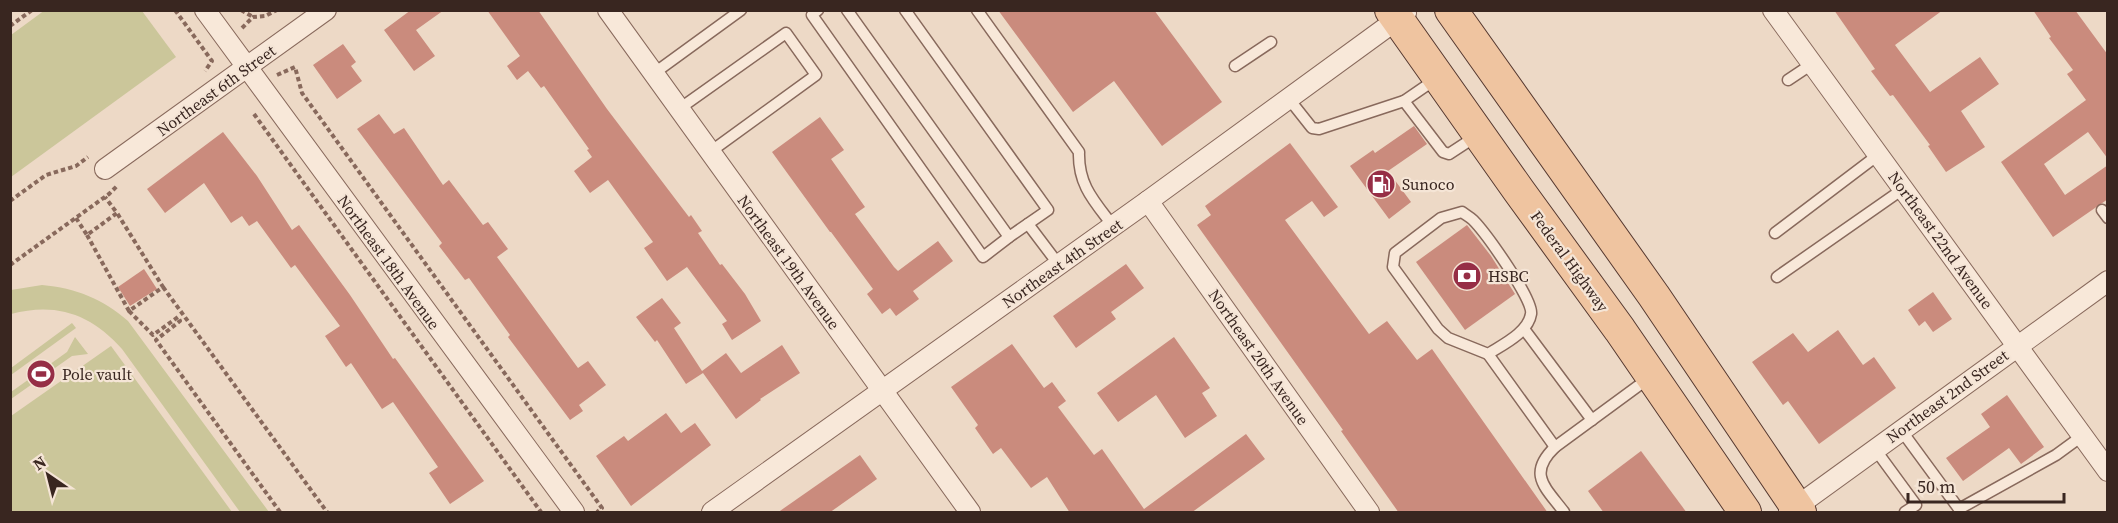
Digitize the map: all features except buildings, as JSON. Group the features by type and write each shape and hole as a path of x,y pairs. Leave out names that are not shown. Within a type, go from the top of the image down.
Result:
{"main road":[{"path":"1451,10 1654,296 1795,511"},
{"name":"Federal Highway","path":"1400,13 1438,77 1652,375 1745,513"}],"street":[{"name":"Northeast 18th Avenue","path":"205,10 574,513"},
{"name":"Northeast 6th Street","path":"105,169 326,10"},
{"name":"Northeast 22nd Avenue","path":"1773,10 2108,471"},
{"name":"Northeast 19th Avenue","path":"616,13 679,110 970,513"},
{"name":"Northeast 4th Street","path":"712,513 1289,99 1400,13"},
{"name":"Northeast 20th Avenue","path":"1148,201 1369,513"},
{"name":"Northeast 2nd Street","path":"1795,511 1875,449 2108,281"}],"lane":[{"path":"654,74 741,10"},
{"path":"818,10 812,15 983,257 1048,210 905,10"},
{"path":"847,10 1009,237"},
{"path":"977,10 1079,152 1081,176 1086,190 1113,226"},
{"path":"679,110 786,33 816,75 710,152"},
{"path":"1235,66 1271,42"},
{"path":"1788,80 1812,64"},
{"path":"1289,99 1312,128 1319,129 1404,101 1438,77"},
{"path":"1404,101 1443,152 1449,154 1479,135"},
{"path":"1775,233 1878,155"},
{"path":"1777,277 1903,189"},
{"path":"1488,354 1524,329 1531,314 1528,299 1519,284 1473,220 1462,212 1441,218 1395,253 1393,267 1438,329 1448,338 1488,354 1555,447"},
{"path":"1028,224 1059,265"},
{"path":"1524,329 1592,420"},
{"path":"1564,513 1541,481 1539,470 1546,455 1652,375"},
{"path":"1901,430 1959,509 2056,455 2082,436"},
{"path":"1875,449 1919,509 1905,513"}],"path":[{"path":"10,26 32,10"},
{"path":"176,10 212,61 207,69 198,76"},
{"path":"241,10 253,17"},
{"path":"541,513 241,97 295,67 302,93 606,513"},
{"path":"10,201 45,175 76,166 94,153"},
{"path":"105,197 163,287 327,513"},
{"path":"87,235 117,213"},
{"path":"76,218 129,311 153,335 178,317 180,321 156,340 280,513"},
{"path":"129,311 163,287"},
{"path":"597,513 602,508"}],"shaded area":[{"path":"45,10 142,11 176,57 11,177 11,35"},
{"path":"42,285 88,296 119,313 128,321 269,512 240,512 122,349 98,327 85,319 58,311 43,309 11,314 11,290"},
{"path":"72,323 76,328 11,375 11,368"},
{"name":"Pole vault","path":"75,337 88,354 72,356 11,399 11,392 67,352"},
{"path":"111,346 232,512 11,512 11,416"}],"place":[{"name":"Sunoco","path":"1381,184"},
{"name":"HSBC","path":"1467,276"},
{"name":"Pole vault","path":"41,374"}]}
